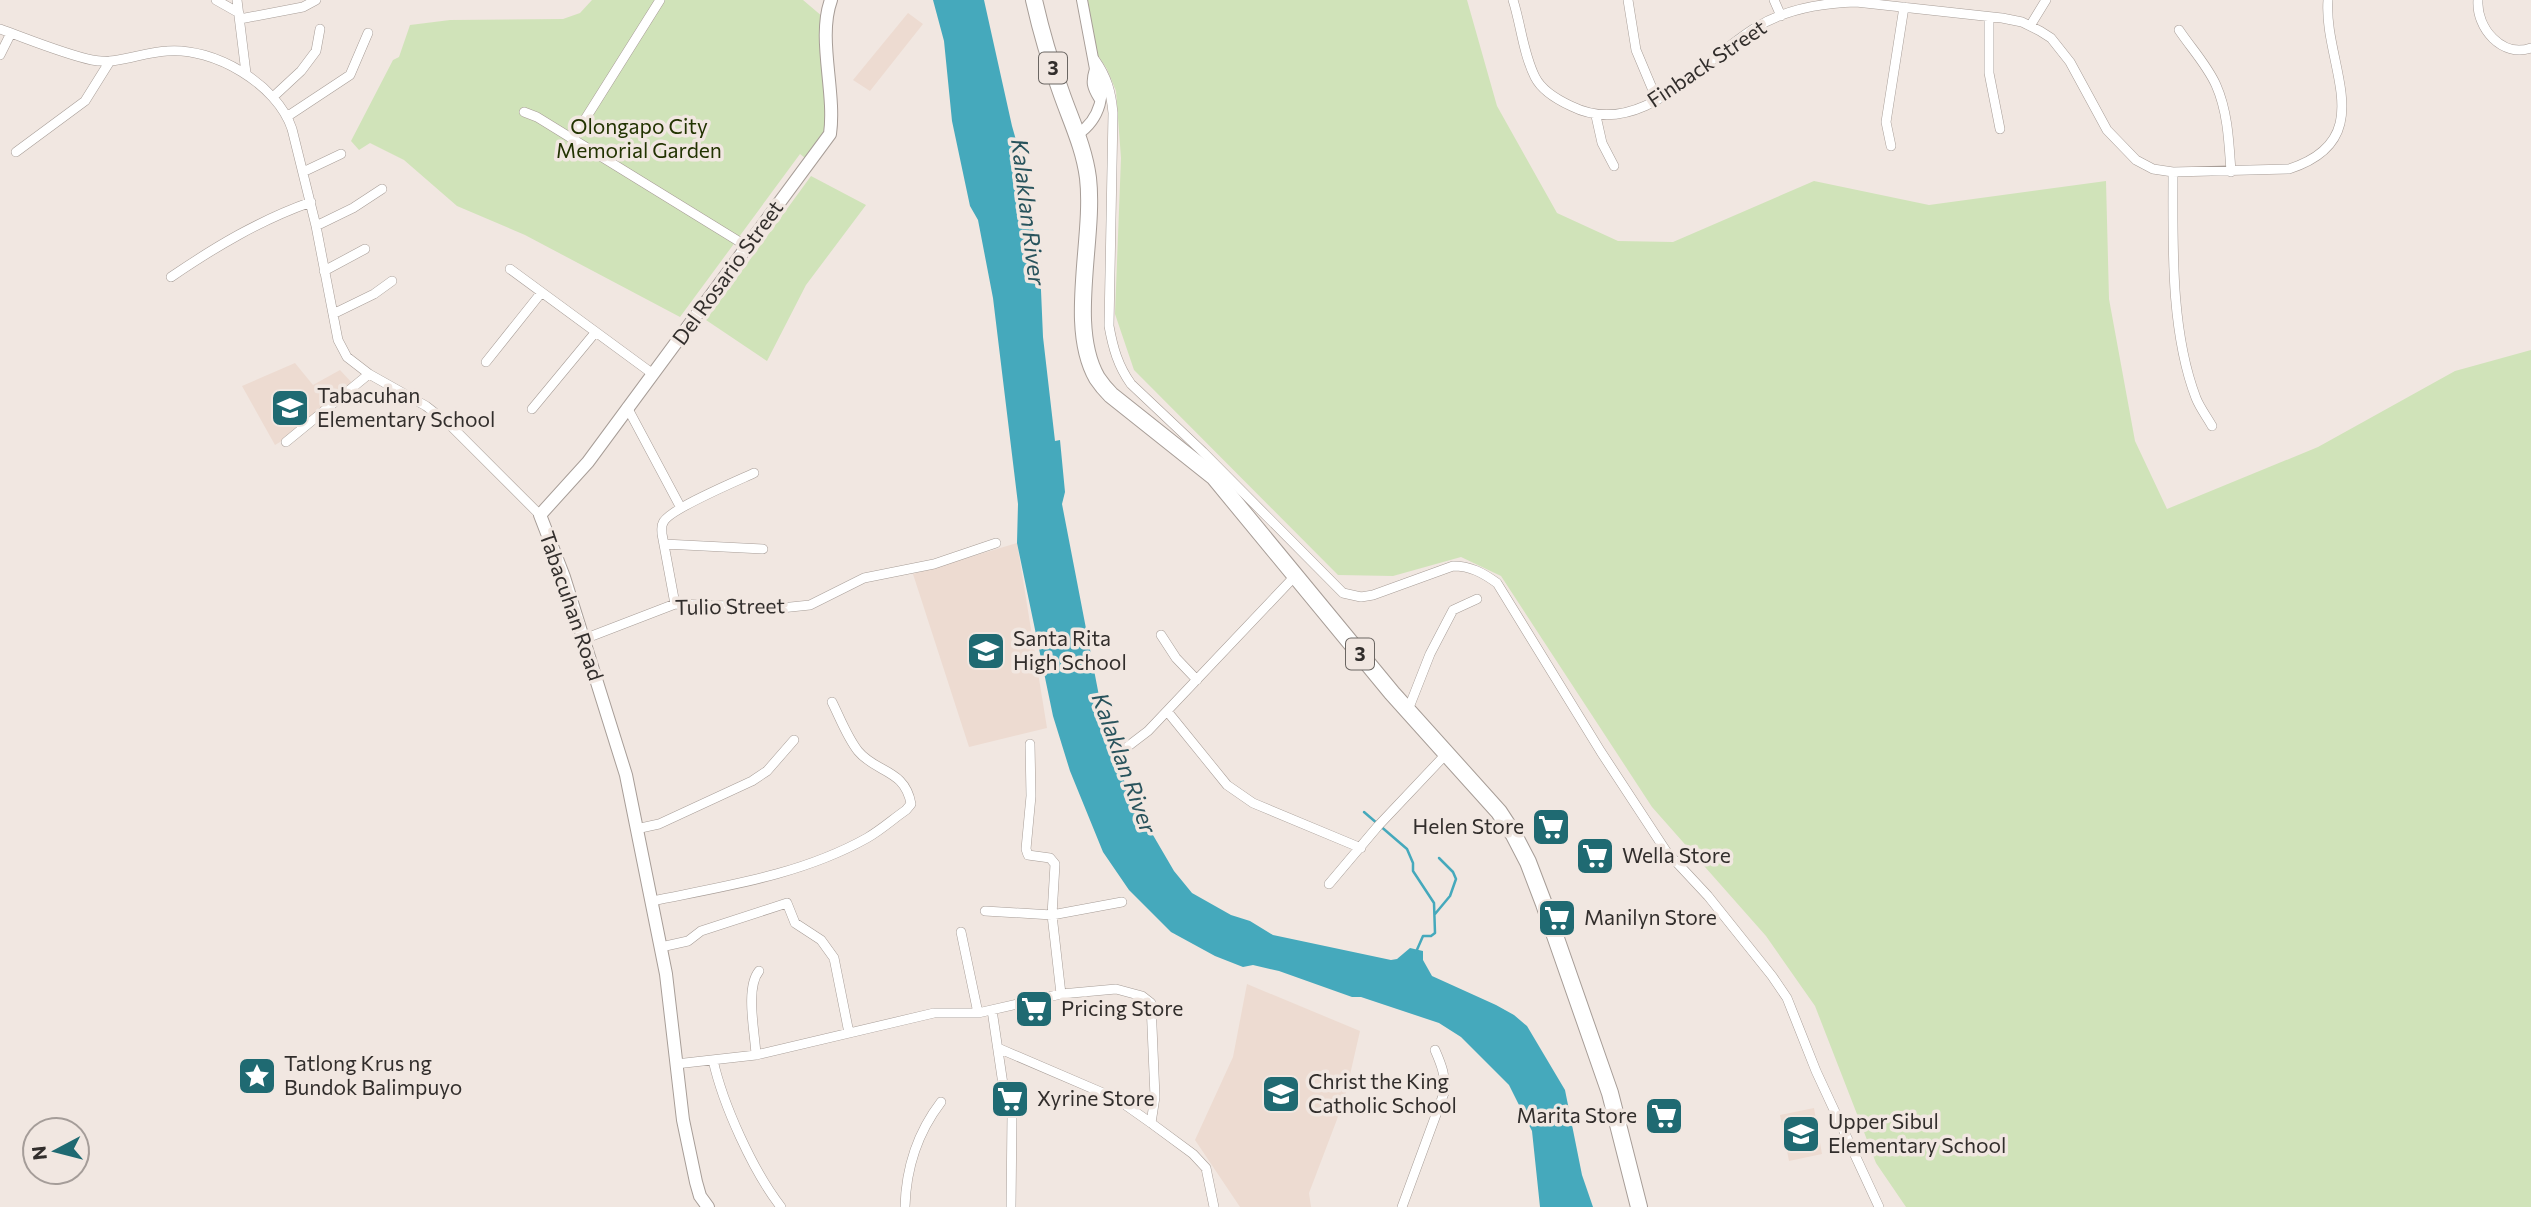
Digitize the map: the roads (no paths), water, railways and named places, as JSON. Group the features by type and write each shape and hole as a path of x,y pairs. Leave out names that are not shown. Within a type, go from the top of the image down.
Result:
{"highway":[{"name":"3","path":"1034,0 1049,58 1078,134 1088,179 1090,214 1083,325 1087,354 1097,379 1111,395 1214,477 1408,710 1499,812 1528,862 1610,1093 1639,1207"}],"main road":[{"name":"Del Rosario Street","path":"540,515 588,462 830,134 832,108 827,27 831,0"},
{"name":"Tabacuhan Road","path":"540,515 584,639 626,775 661,947 683,1120 700,1196 708,1207"}],"street":[{"path":"216,0 239,16 303,7 316,0"},
{"path":"237,0 246,73"},
{"path":"572,140 660,0"},
{"path":"1078,134 1096,117 1099,98 1091,80 1095,69 1083,0"},
{"name":"Finback Street","path":"1513,0 1527,56 1536,79 1562,102 1597,116 1615,116 1636,111 1657,100 1755,28 1804,8 1856,2 2022,22 2051,38 2062,51 2107,130 2119,145 2136,160 2153,169 2173,172 2282,170 2306,164 2324,150 2338,130 2342,116 2342,83 2329,32 2328,0"},
{"path":"1628,0 1636,50 1657,100"},
{"path":"1774,0 1781,16"},
{"path":"2030,26 2046,0"},
{"path":"2478,0 2482,22 2496,41 2504,48 2516,52 2531,48"},
{"path":"1891,146 1887,134 1887,112 1904,7"},
{"path":"1989,17 1989,73 2000,129"},
{"name":"Tabacuhan Road","path":"0,29 92,60 110,61 169,51 189,52 246,73 273,97 288,116 316,226 338,340 347,357 369,374 426,406 449,424 540,515"},
{"path":"273,97 301,71 316,51 320,29"},
{"path":"2179,30 2207,68 2216,86 2224,110 2231,172"},
{"path":"0,55 11,33"},
{"path":"288,116 350,75 368,33"},
{"path":"1092,55 1104,73 1111,92 1114,113 1109,326 1122,372 1155,408 1203,452 1343,593 1361,597 1373,595 1453,566 1465,566 1480,571 1497,583 1595,743 1666,851 1708,896 1787,998 1816,1071 1879,1207"},
{"path":"16,152 85,101 110,61"},
{"path":"524,112 537,117 748,247"},
{"path":"1597,116 1602,143 1614,166"},
{"path":"303,172 341,153"},
{"path":"2173,172 2172,266 2177,310 2196,399 2212,426"},
{"path":"316,226 353,208 382,189"},
{"path":"171,277 245,231 310,202"},
{"path":"324,271 365,249"},
{"path":"510,270 594,334 653,374"},
{"path":"334,314 374,294 392,281"},
{"path":"485,362 541,293"},
{"path":"532,409 594,334"},
{"path":"286,442 369,374"},
{"path":"627,407 681,508"},
{"path":"675,604 663,523 668,516 681,508 754,473"},
{"name":"Tulio Street","path":"584,639 675,604 781,608 810,605 864,578 934,564 996,543"},
{"path":"664,544 763,549"},
{"path":"1127,747 1148,731 1295,576"},
{"path":"1408,710 1430,654 1453,610 1477,599"},
{"path":"1161,635 1176,658 1196,680"},
{"path":"652,901 758,880 801,866 869,836 906,810 911,804 909,794 900,780 868,761 858,750 832,702"},
{"path":"1167,711 1227,785 1253,803 1361,848"},
{"path":"636,830 659,824 752,781 767,771 794,740"},
{"path":"1030,744 1031,796 1026,849 1028,855 1050,858 1055,864 1052,915 1061,994"},
{"path":"1329,884 1378,826 1448,753"},
{"path":"985,911 1052,915 1122,902"},
{"path":"661,947 688,941 701,931 780,903 787,903 795,923 821,940 834,958 849,1033"},
{"path":"961,932 978,1013"},
{"path":"756,1055 751,989 753,977 759,971"},
{"path":"676,1064 756,1055 934,1013 978,1013 1061,994 1116,989 1142,996 1151,1003 1155,1097 1151,1123"},
{"path":"992,1010 1004,1091 1012,1114 1011,1207"},
{"path":"998,1048 1117,1099 1151,1123 1193,1154 1206,1168 1214,1207"},
{"path":"1402,1207 1444,1093 1443,1068 1435,1051"},
{"path":"713,1060 728,1110 767,1189 781,1207"},
{"path":"905,1207 909,1168 917,1144 926,1121 942,1102"}],"water":[{"name":"Kalaklan River","path":"933,0 984,0 1024,168 1030,221 1036,237 1043,337 1055,441 1060,440 1065,492 1062,504 1105,727 1129,794 1174,871 1192,893 1273,935 1391,960 1397,959 1410,948 1423,951 1423,960 1432,976 1496,1005 1527,1026 1565,1090 1582,1175 1593,1207 1540,1207 1532,1131 1509,1085 1461,1037 1439,1023 1361,997 1352,997 1279,971 1253,965 1243,967 1215,956 1171,932 1129,890 1103,852 1070,771 1053,716 1017,543 1018,504 993,298 978,220 970,206 952,121 944,41"}],"waterway":[{"path":"1364,812 1407,849 1413,863 1413,871 1434,903 1435,933 1423,936 1416,952"},
{"path":"1435,914 1450,896 1456,879 1439,858"}],"place":[{"name":"Tabacuhan Elementary School","path":"290,408"},
{"name":"Santa Rita High School","path":"986,651"},
{"name":"Helen Store","path":"1551,827"},
{"name":"Wella Store","path":"1595,856"},
{"name":"Manilyn Store","path":"1557,918"},
{"name":"Pricing Store","path":"1034,1009"},
{"name":"Tatlong Krus ng Bundok Balimpuyo","path":"257,1076"},
{"name":"Christ the King Catholic School","path":"1281,1094"},
{"name":"Xyrine Store","path":"1010,1099"},
{"name":"Marita Store","path":"1664,1116"},
{"name":"Upper Sibul Elementary School","path":"1801,1134"}],"park label":[{"name":"Olongapo City Memorial Garden","path":"639,139"}]}
